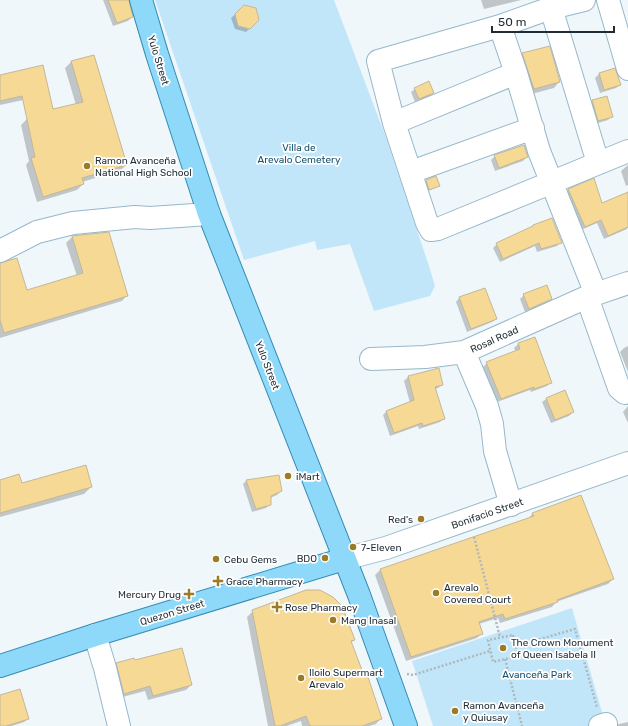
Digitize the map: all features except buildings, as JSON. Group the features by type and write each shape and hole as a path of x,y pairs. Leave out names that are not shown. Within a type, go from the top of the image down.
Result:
{"main road":[{"name":"Yulo Street","path":"140,0 209,214 359,595 406,726"},
{"name":"Quezon Street","path":"0,666 95,635 344,559"}],"street":[{"path":"584,0 551,8 500,26 378,61 394,123 431,230 438,229 628,151"},
{"path":"608,0 628,69"},
{"path":"551,8 598,163"},
{"path":"500,26 516,73 539,151 552,182 591,295 620,388 625,393 628,392"},
{"path":"394,123 516,73"},
{"path":"411,172 533,128"},
{"path":"0,251 37,232 72,223 209,214"},
{"name":"Rosal Road","path":"511,505 495,451 492,424 487,406 464,352 591,295 628,283"},
{"path":"371,358 425,357 464,352"},
{"name":"Bonifacio Street","path":"344,559 386,548 628,463"},
{"path":"95,635 105,668 119,726"}],"path":[{"path":"470,519 500,637"},
{"path":"516,646 575,629 603,725"},
{"path":"513,635 516,646 518,656 493,662 488,640 513,635"},
{"path":"386,670 413,675 490,651"},
{"path":"505,659 522,726"}],"green space":[{"name":"Villa de Arevalo Cemetery","path":"155,0 334,0 385,135 429,266 435,286 430,296 374,311 350,244 317,250 315,241 244,260"},
{"name":"Avanceña Park","path":"572,608 606,726 433,726 412,661"}],"place":[{"name":"Ramon Avanceña National High School","path":"87,166"},
{"name":"iMart","path":"288,476"},
{"name":"Red's","path":"421,519"},
{"name":"7-Eleven","path":"353,547"},
{"name":"BDO","path":"325,558"},
{"name":"Cebu Gems","path":"216,559"},
{"name":"Grace Pharmacy","path":"218,581"},
{"name":"Arevalo Covered Court","path":"436,593"},
{"name":"Mercury Drug","path":"189,594"},
{"name":"Rose Pharmacy","path":"277,607"},
{"name":"Mang Inasal","path":"333,620"},
{"name":"The Crown Monument of Queen Isabela II","path":"503,648"},
{"name":"Iloilo Supermart Arevalo","path":"301,678"},
{"name":"Ramon Avanceña y Quiusay","path":"455,711"}]}
